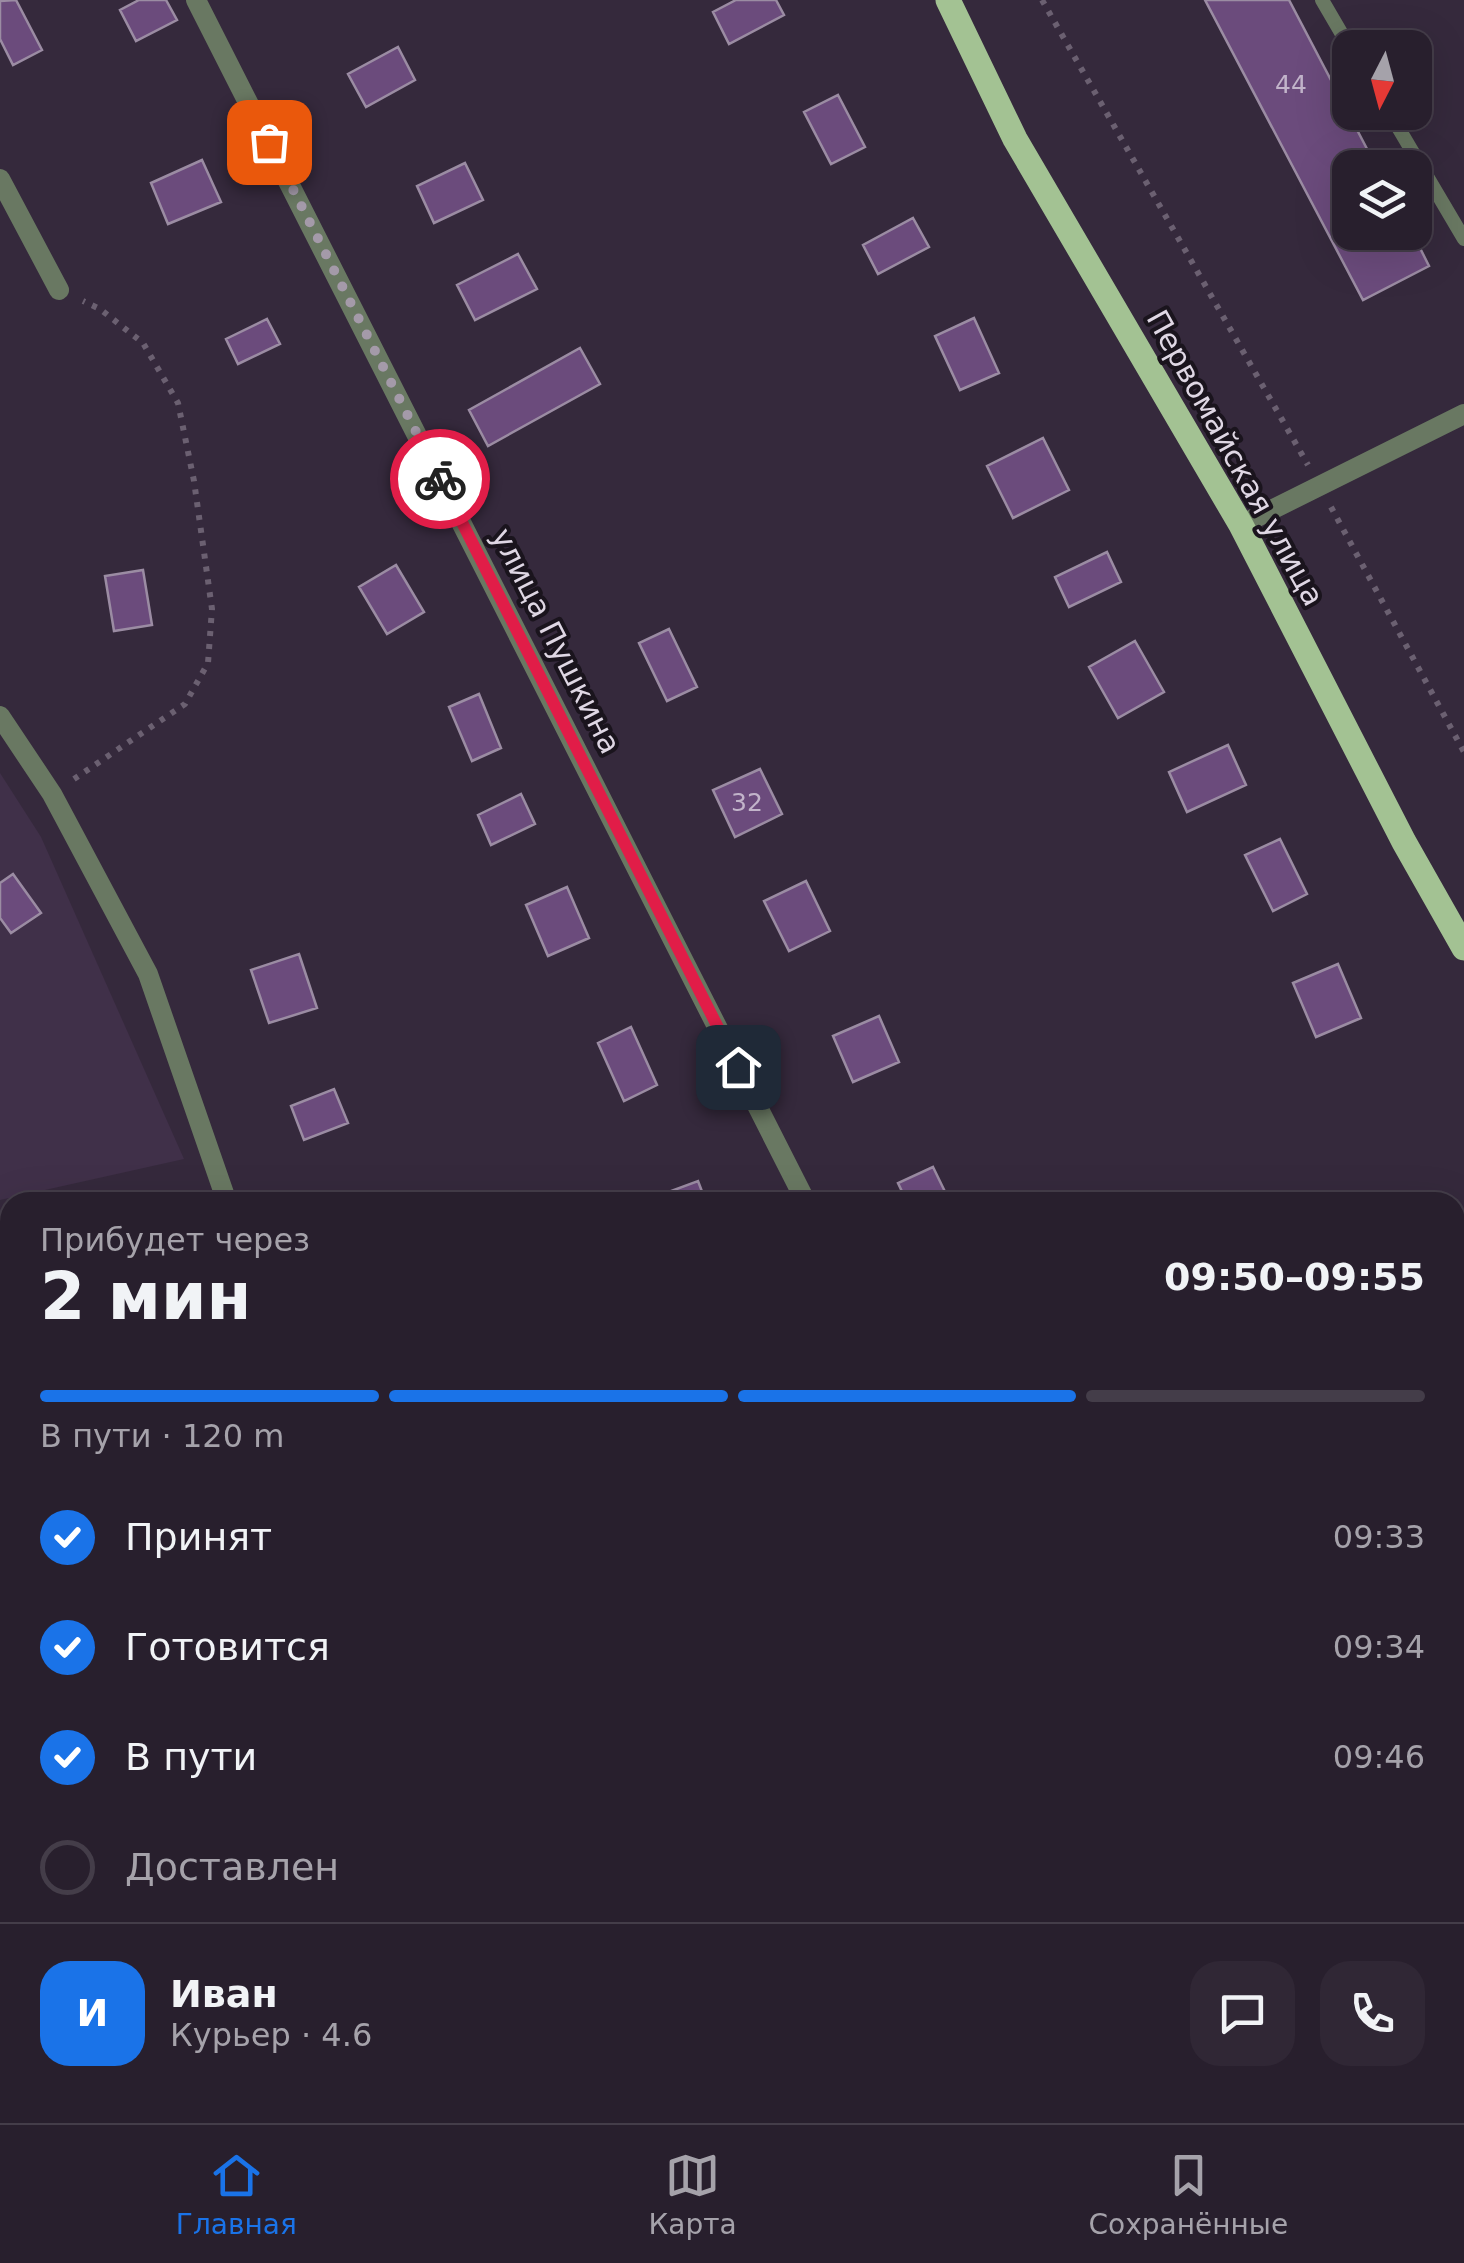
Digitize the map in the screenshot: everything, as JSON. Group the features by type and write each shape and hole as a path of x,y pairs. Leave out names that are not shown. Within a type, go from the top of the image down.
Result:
{"main road":[{"name":"Первомайская улица","path":"948,0 1015,139 1241,525 1404,842 1464,948"}],"street":[{"name":"улица Пушкина","path":"196,0 801,1192"},
{"path":"0,180 59,290"},
{"path":"1241,525 1464,414"},
{"path":"0,716 52,794 148,974 224,1192"}],"lane":[{"path":"1322,0 1340,30"},
{"path":"1400,130 1464,239"}],"path":[{"path":"1042,0 1320,487 1464,752"},
{"path":"52,794 185,704 208,664 212,608 194,480 178,403 143,343 100,308 59,290"}],"shaded area":[{"path":"0,773 41,837 184,1159 36,1192 0,1192"}],"building":[{"path":"16,0 42,50 13,65 0,39 0,1"},
{"path":"139,0 166,0 177,20 136,41 120,10"},
{"path":"736,0 776,0 784,15 729,44 713,12"},
{"path":"1205,0 1289,0 1332,82 1332,130 1357,130 1368,150 1332,150 1332,241"},
{"path":"398,47 415,80 366,107 348,74"},
{"path":"838,95 865,147 831,164 804,112"},
{"path":"202,160 221,202 168,224 151,183"},
{"path":"465,163 483,200 434,223 417,186"},
{"path":"913,218 929,247 878,274 863,245"},
{"path":"1337,250 1421,250 1429,266 1363,300"},
{"path":"518,254 537,289 475,320 457,285"},
{"path":"974,318 999,373 960,390 935,336"},
{"path":"267,319 280,344 238,364 226,339"},
{"path":"580,348 600,384 488,446 469,410"},
{"path":"1043,438 1069,490 1013,518 987,466"},
{"path":"1107,552 1121,582 1069,607 1055,577"},
{"path":"396,565 424,612 387,634 359,587"},
{"path":"143,570 152,625 114,631 105,576"},
{"path":"669,629 697,687 667,701 639,643"},
{"path":"1135,641 1164,692 1118,718 1089,667"},
{"path":"479,694 501,748 472,761 449,707"},
{"path":"1228,745 1246,785 1187,812 1169,772"},
{"path":"760,769 782,814 735,837 713,790"},
{"path":"521,794 535,824 491,845 478,815"},
{"path":"1280,839 1307,894 1273,911 1245,855"},
{"path":"13,874 41,913 11,933 0,918 0,883"},
{"path":"806,881 830,931 789,951 764,901"},
{"path":"567,887 589,938 548,956 526,905"},
{"path":"299,954 317,1008 269,1023 251,970"},
{"path":"1338,964 1361,1018 1316,1037 1293,983"},
{"path":"879,1016 899,1062 853,1082 833,1036"},
{"path":"631,1027 657,1085 624,1101 598,1043"},
{"path":"334,1089 348,1123 304,1140 291,1106"},
{"path":"933,1167 945,1192 902,1192 898,1183"},
{"path":"698,1181 702,1192 668,1192"}],"way so far":[{"path":"269,142 440,479"}],"route":[{"path":"440,479 738,1067"}]}
